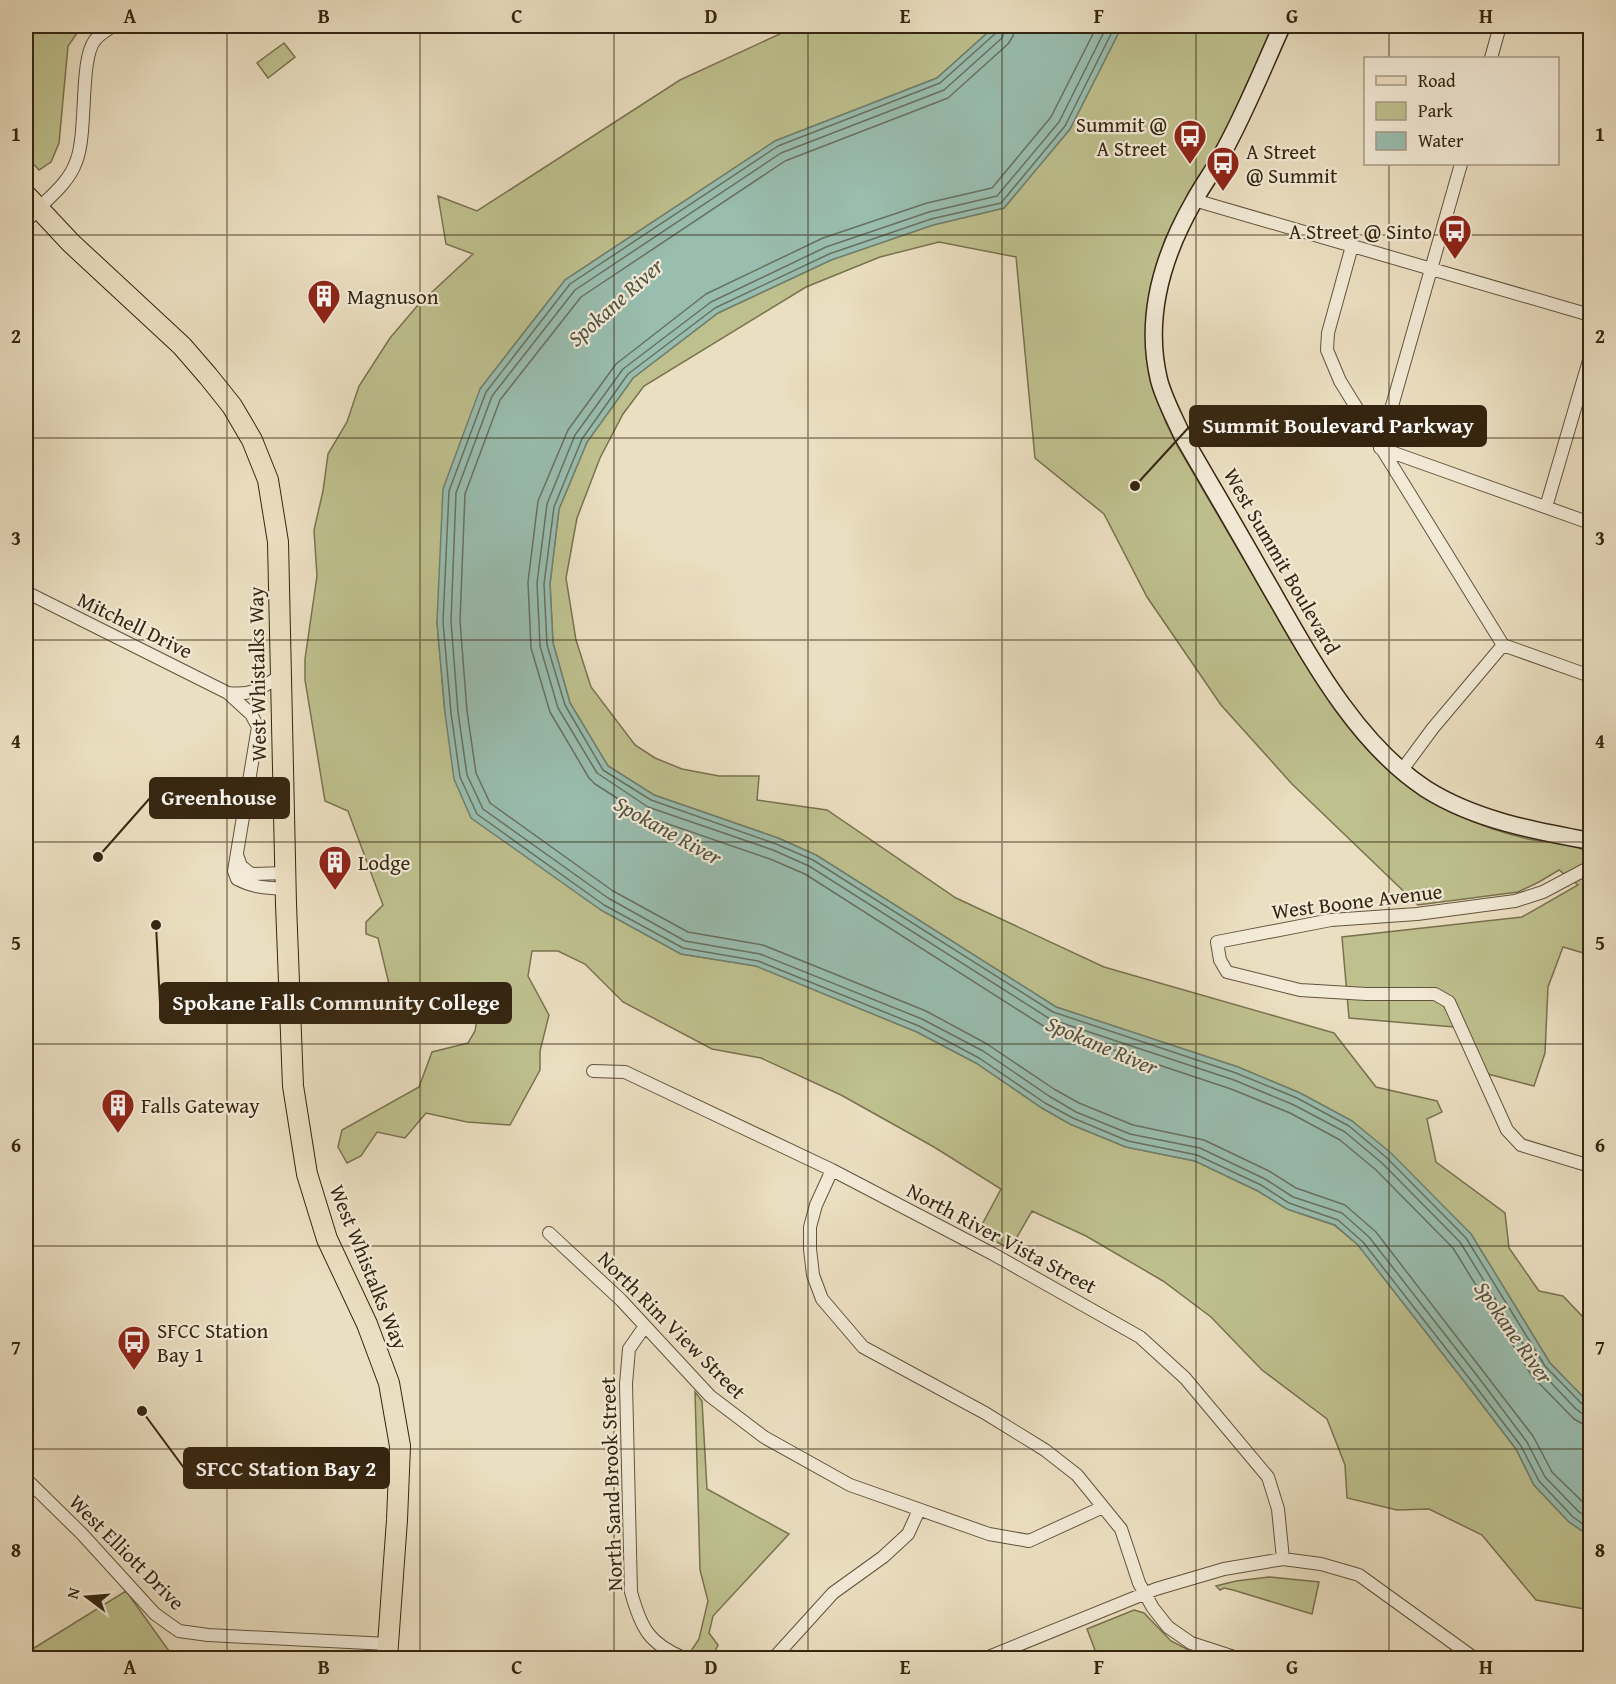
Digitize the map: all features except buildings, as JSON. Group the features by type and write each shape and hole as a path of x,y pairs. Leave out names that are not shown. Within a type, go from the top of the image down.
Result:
{"main road":[{"name":"West Whistalks Way","path":"30,208 182,346 232,406 252,440 268,480 278,542 293,1086 307,1174 327,1239 367,1324 389,1383 400,1446 387,1651"}],"street":[{"path":"30,208 62,184 76,164 80,147 90,51 97,38 113,26"},
{"name":"West Summit Boulevard","path":"1282,26 1220,160 1194,200 1166,259 1157,293 1154,322 1159,379 1168,406 1182,435 1307,651 1362,730 1402,770 1426,789 1457,806 1531,830 1590,841"},
{"path":"1491,57 1500,26"},
{"path":"1380,448 1461,165"},
{"path":"1194,200 1590,315"},
{"path":"1352,246 1332,316 1327,350 1340,381 1503,645 1590,676"},
{"path":"1546,507 1590,357"},
{"path":"1380,448 1590,523"},
{"name":"Mitchell Drive","path":"26,592 228,693 251,714 258,727 234,871 237,879 261,888 286,881"},
{"path":"1402,770 1433,728 1503,645"},
{"path":"228,693 242,694 256,691 281,675"},
{"name":"West Boone Avenue","path":"1590,867 1543,892 1515,901 1417,914 1331,920 1217,942 1220,960 1227,972 1300,990 1366,994 1435,994 1449,1002 1507,1130 1521,1144 1590,1166"},
{"name":"North River Vista Street","path":"593,1071 625,1072 832,1170 1012,1264 1140,1337 1185,1378 1268,1477 1278,1509 1283,1559"},
{"path":"832,1170 816,1205 810,1227 813,1275 822,1299 863,1347 985,1413 1045,1450 1077,1475 1121,1529 1139,1583 1158,1616 1179,1637 1237,1659"},
{"name":"North Rim View Street","path":"549,1233 621,1300 710,1396 764,1437 850,1485 989,1534 1029,1541 1103,1507"},
{"name":"North Sand Brook Street","path":"645,1326 629,1349 626,1384 631,1592 639,1620 652,1639 667,1651 684,1659"},
{"name":"West Elliott Drive","path":"26,1479 82,1534 155,1614 179,1630 208,1635 387,1651"},
{"path":"774,1659 833,1593 883,1557 908,1534 919,1510"},
{"path":"986,1659 1145,1593 1224,1569 1283,1559 1322,1564 1359,1575 1474,1659"}],"green space":[{"path":"26,26 82,26 68,46 59,143 51,162 39,170 26,156"},
{"path":"797,26 995,26 937,78 775,141 565,280 480,389 437,622 445,713 601,910 681,954 756,966 917,1032 976,1063 1042,1108 1070,1124 1126,1147 1195,1161 1258,1191 1287,1209 1334,1225 1358,1245 1471,1390 1516,1449 1534,1485 1569,1522 1590,1536 1590,1610 1536,1600 1482,1535 1429,1509 1397,1510 1347,1498 1345,1465 1327,1419 1262,1370 1211,1317 1163,1281 1086,1236 1032,1211 1010,1249 978,1232 1001,1189 934,1147 841,1095 761,1058 712,1049 623,1002 585,964 558,951 532,951 528,976 549,1015 540,1051 540,1070 510,1125 467,1122 426,1113 405,1138 377,1132 361,1156 347,1163 338,1147 342,1130 419,1087 432,1052 468,1043 475,1031 478,1013 465,995 407,1001 390,988 378,938 366,934 366,922 383,905 348,811 325,801 305,680 305,659 317,576 314,530 328,454 347,422 359,386 390,338 418,305 473,254 446,244 438,196 477,211 680,80"},
{"path":"1122,26 1273,26 1223,137 1166,237 1150,292 1152,380 1166,423 1178,447 1296,649 1403,782 1430,801 1479,824 1512,835 1568,845 1590,853 1590,955 1563,947 1548,987 1545,1053 1534,1086 1488,1074 1466,1028 1349,1018 1342,937 1522,917 1578,885 1559,870 1518,892 1418,905 1292,784 1221,705 1147,597 1104,514 1035,458 1016,257 939,242 880,257 806,287 644,386 623,414 600,458 577,518 566,578 576,640 591,687 635,745 655,758 682,769 719,776 759,776 757,800 827,810 956,898 1104,967 1334,1033 1376,1087 1437,1101 1442,1112 1427,1119 1436,1162 1505,1213 1509,1248 1539,1291 1563,1296 1584,1318 1590,1320 1590,1404 1550,1363 1471,1234 1352,1121 1300,1093 1238,1067 1056,1007 816,855 778,838 654,795 608,766 570,703 553,643 550,584 559,509 587,442 633,378 718,313 831,260 933,225 1004,208 1070,129"},
{"path":"284,43 295,57 268,78 257,63"},
{"path":"695,1392 702,1401 707,1489 789,1534 713,1616 709,1633 718,1645 712,1658 689,1654 699,1639 708,1601 700,1570"},
{"path":"1269,1577 1319,1582 1312,1614 1233,1590 1224,1588 1220,1590 1216,1586"},
{"path":"126,1591 174,1658 26,1658 26,1653"},
{"path":"1134,1610 1144,1613 1171,1641 1204,1658 1098,1658 1087,1629"}],"water":[{"name":"Spokane River","path":"995,26 1122,26 1070,129 1004,208 933,225 831,260 718,313 633,378 587,442 559,509 550,584 553,643 570,703 608,766 654,795 778,838 816,855 1056,1007 1238,1067 1300,1093 1352,1121 1391,1153 1471,1234 1550,1363 1590,1404 1590,1536 1569,1522 1534,1485 1516,1449 1471,1390 1358,1245 1335,1225 1287,1209 1258,1191 1195,1161 1126,1147 1070,1124 1042,1108 976,1063 917,1032 756,966 681,954 601,910 471,818 454,779 445,713 437,622 443,489 480,389 565,280 775,141 937,78"}],"place":[{"name":"Summit @ A Street","path":"1190,165"},
{"name":"A Street @ Summit","path":"1223,192"},
{"name":"A Street @ Sinto","path":"1455,260"},
{"name":"Magnuson","path":"324,325"},
{"name":"Summit Boulevard Parkway","path":"1135,486"},
{"name":"Greenhouse","path":"98,857"},
{"name":"Lodge","path":"335,891"},
{"name":"Spokane Falls Community College","path":"156,925"},
{"name":"Falls Gateway","path":"118,1134"},
{"name":"SFCC Station Bay 1","path":"134,1371"},
{"name":"SFCC Station Bay 2","path":"142,1411"}]}
